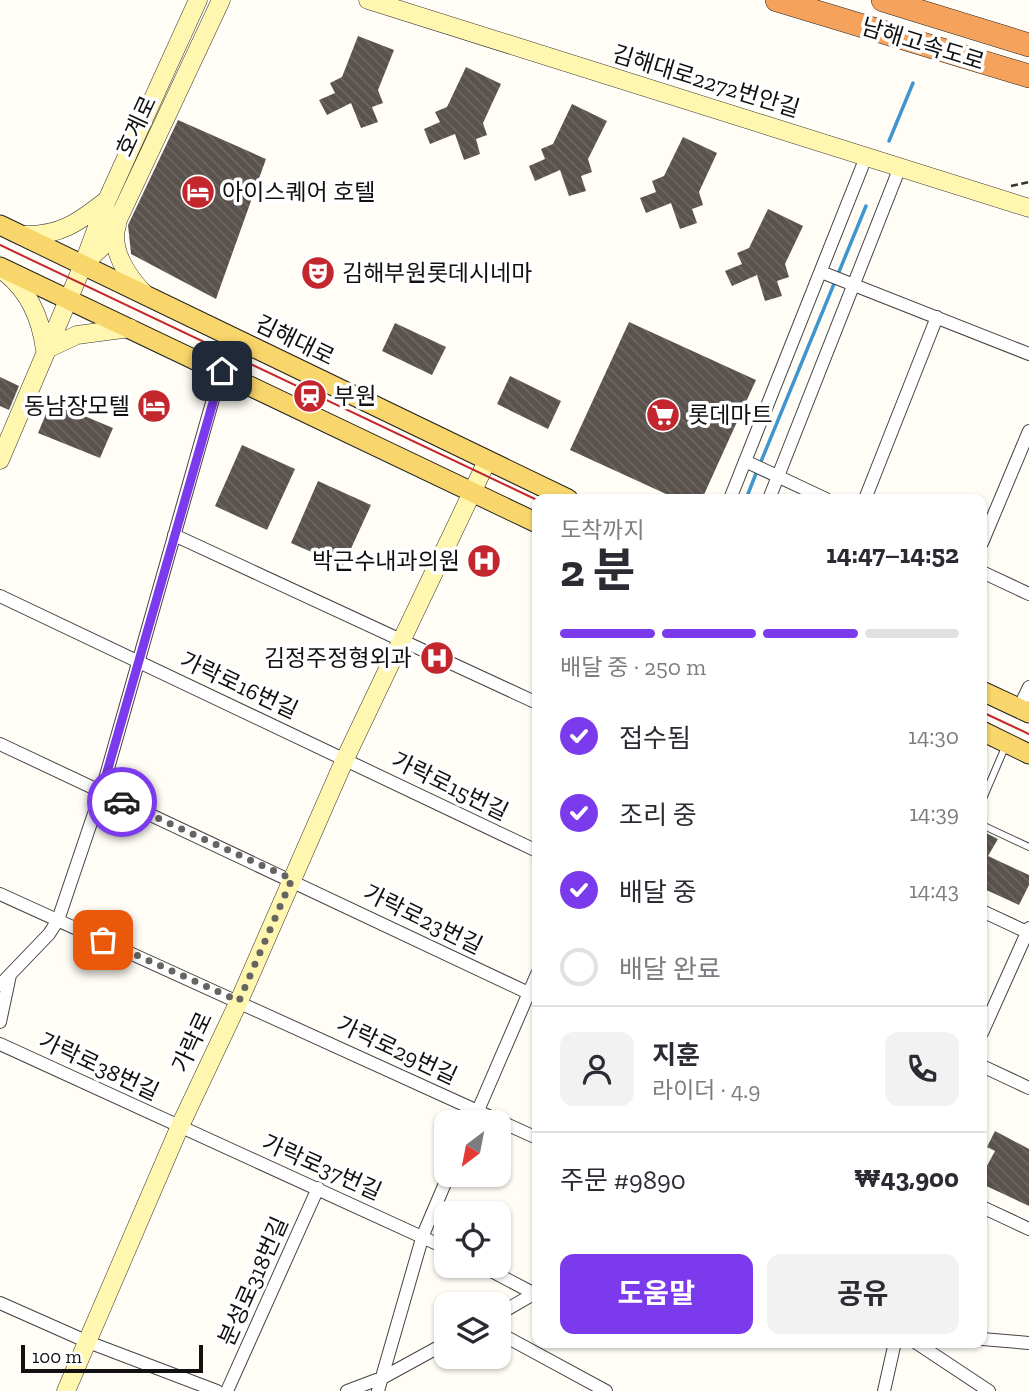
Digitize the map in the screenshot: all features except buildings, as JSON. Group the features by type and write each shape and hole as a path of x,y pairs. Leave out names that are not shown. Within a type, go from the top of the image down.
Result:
{"highway":[{"name":"남해고속도로","path":"777,0 1029,76"},
{"name":"남해고속도로","path":"883,0 1029,45"}],"main road":[{"name":"호계로","path":"0,460 83,265 107,200 198,0"},
{"name":"호계로","path":"83,265 108,241 221,0"},
{"name":"김해대로2272번안길","path":"368,0 1029,208"},
{"path":"24,235 60,232 77,224 107,200"},
{"path":"121,214 115,230 117,248 128,274 146,296"},
{"name":"김해대로","path":"0,225 557,494"},
{"path":"0,268 222,371 532,521"},
{"path":"0,268 25,292 35,310 45,350 77,335 130,328"},
{"name":"가락로","path":"66,1391 180,1126 239,1001 345,759 487,461"},
{"path":"987,693 1024,710"},
{"path":"987,733 1029,754"}],"street":[{"path":"734,494 754,466 821,272 866,157"},
{"path":"771,494 900,167"},
{"path":"821,272 1029,354"},
{"path":"867,494 937,317"},
{"path":"0,985 49,934 58,920 101,793 222,371"},
{"path":"987,531 1029,430"},
{"path":"754,466 816,494"},
{"path":"174,535 532,701"},
{"path":"987,574 1029,594"},
{"name":"가락로16번길","path":"0,596 345,759"},
{"path":"1024,710 1029,687"},
{"name":"가락로23번길","path":"0,744 292,879 532,995"},
{"name":"가락로15번길","path":"345,759 532,849"},
{"name":"가락로29번길","path":"0,894 239,1001 463,1110"},
{"path":"987,913 1028,931 987,1022"},
{"path":"0,1022 10,975"},
{"path":"478,1110 532,997"},
{"name":"가락로38번길","path":"0,1044 180,1126"},
{"path":"987,1068 1029,1088"},
{"name":"가락로37번길","path":"180,1126 434,1241"},
{"name":"가락로29번길","path":"511,1129 532,1136"},
{"path":"378,1391 423,1235 443,1187"},
{"name":"분성로318번길","path":"227,1391 318,1188"},
{"path":"987,1209 1029,1229"},
{"path":"506,1278 532,1291"},
{"path":"511,1307 532,1294"},
{"path":"0,1303 196,1387 217,1391"},
{"path":"987,1339 1029,1343"},
{"path":"511,1340 606,1391"},
{"path":"884,1391 894,1348"},
{"path":"924,1348 989,1391"},
{"path":"347,1391 384,1377 434,1350"},
{"path":"384,1377 385,1391"}],"lane":[{"path":"987,787 1007,743"},
{"path":"987,827 1029,847"}],"waterway":[{"path":"889,141 913,83"},
{"path":"760,464 866,206"},
{"path":"748,494 757,471"}],"tram line":[{"path":"0,245 532,498"},
{"path":"987,714 1029,734"}],"way so far":[{"path":"103,940 239,1001 292,879 122,802"}],"place":[{"name":"아이스퀘어 호텔","path":"198,192"},
{"name":"김해부원롯데시네마","path":"318,273"},
{"name":"부원","path":"310,396"},
{"name":"동남장모텔","path":"154,406"},
{"name":"롯데마트","path":"663,415"},
{"name":"박근수내과의원","path":"484,561"},
{"name":"김정주정형외과","path":"437,658"}],"route":[{"path":"122,802 101,793 222,371"}]}
